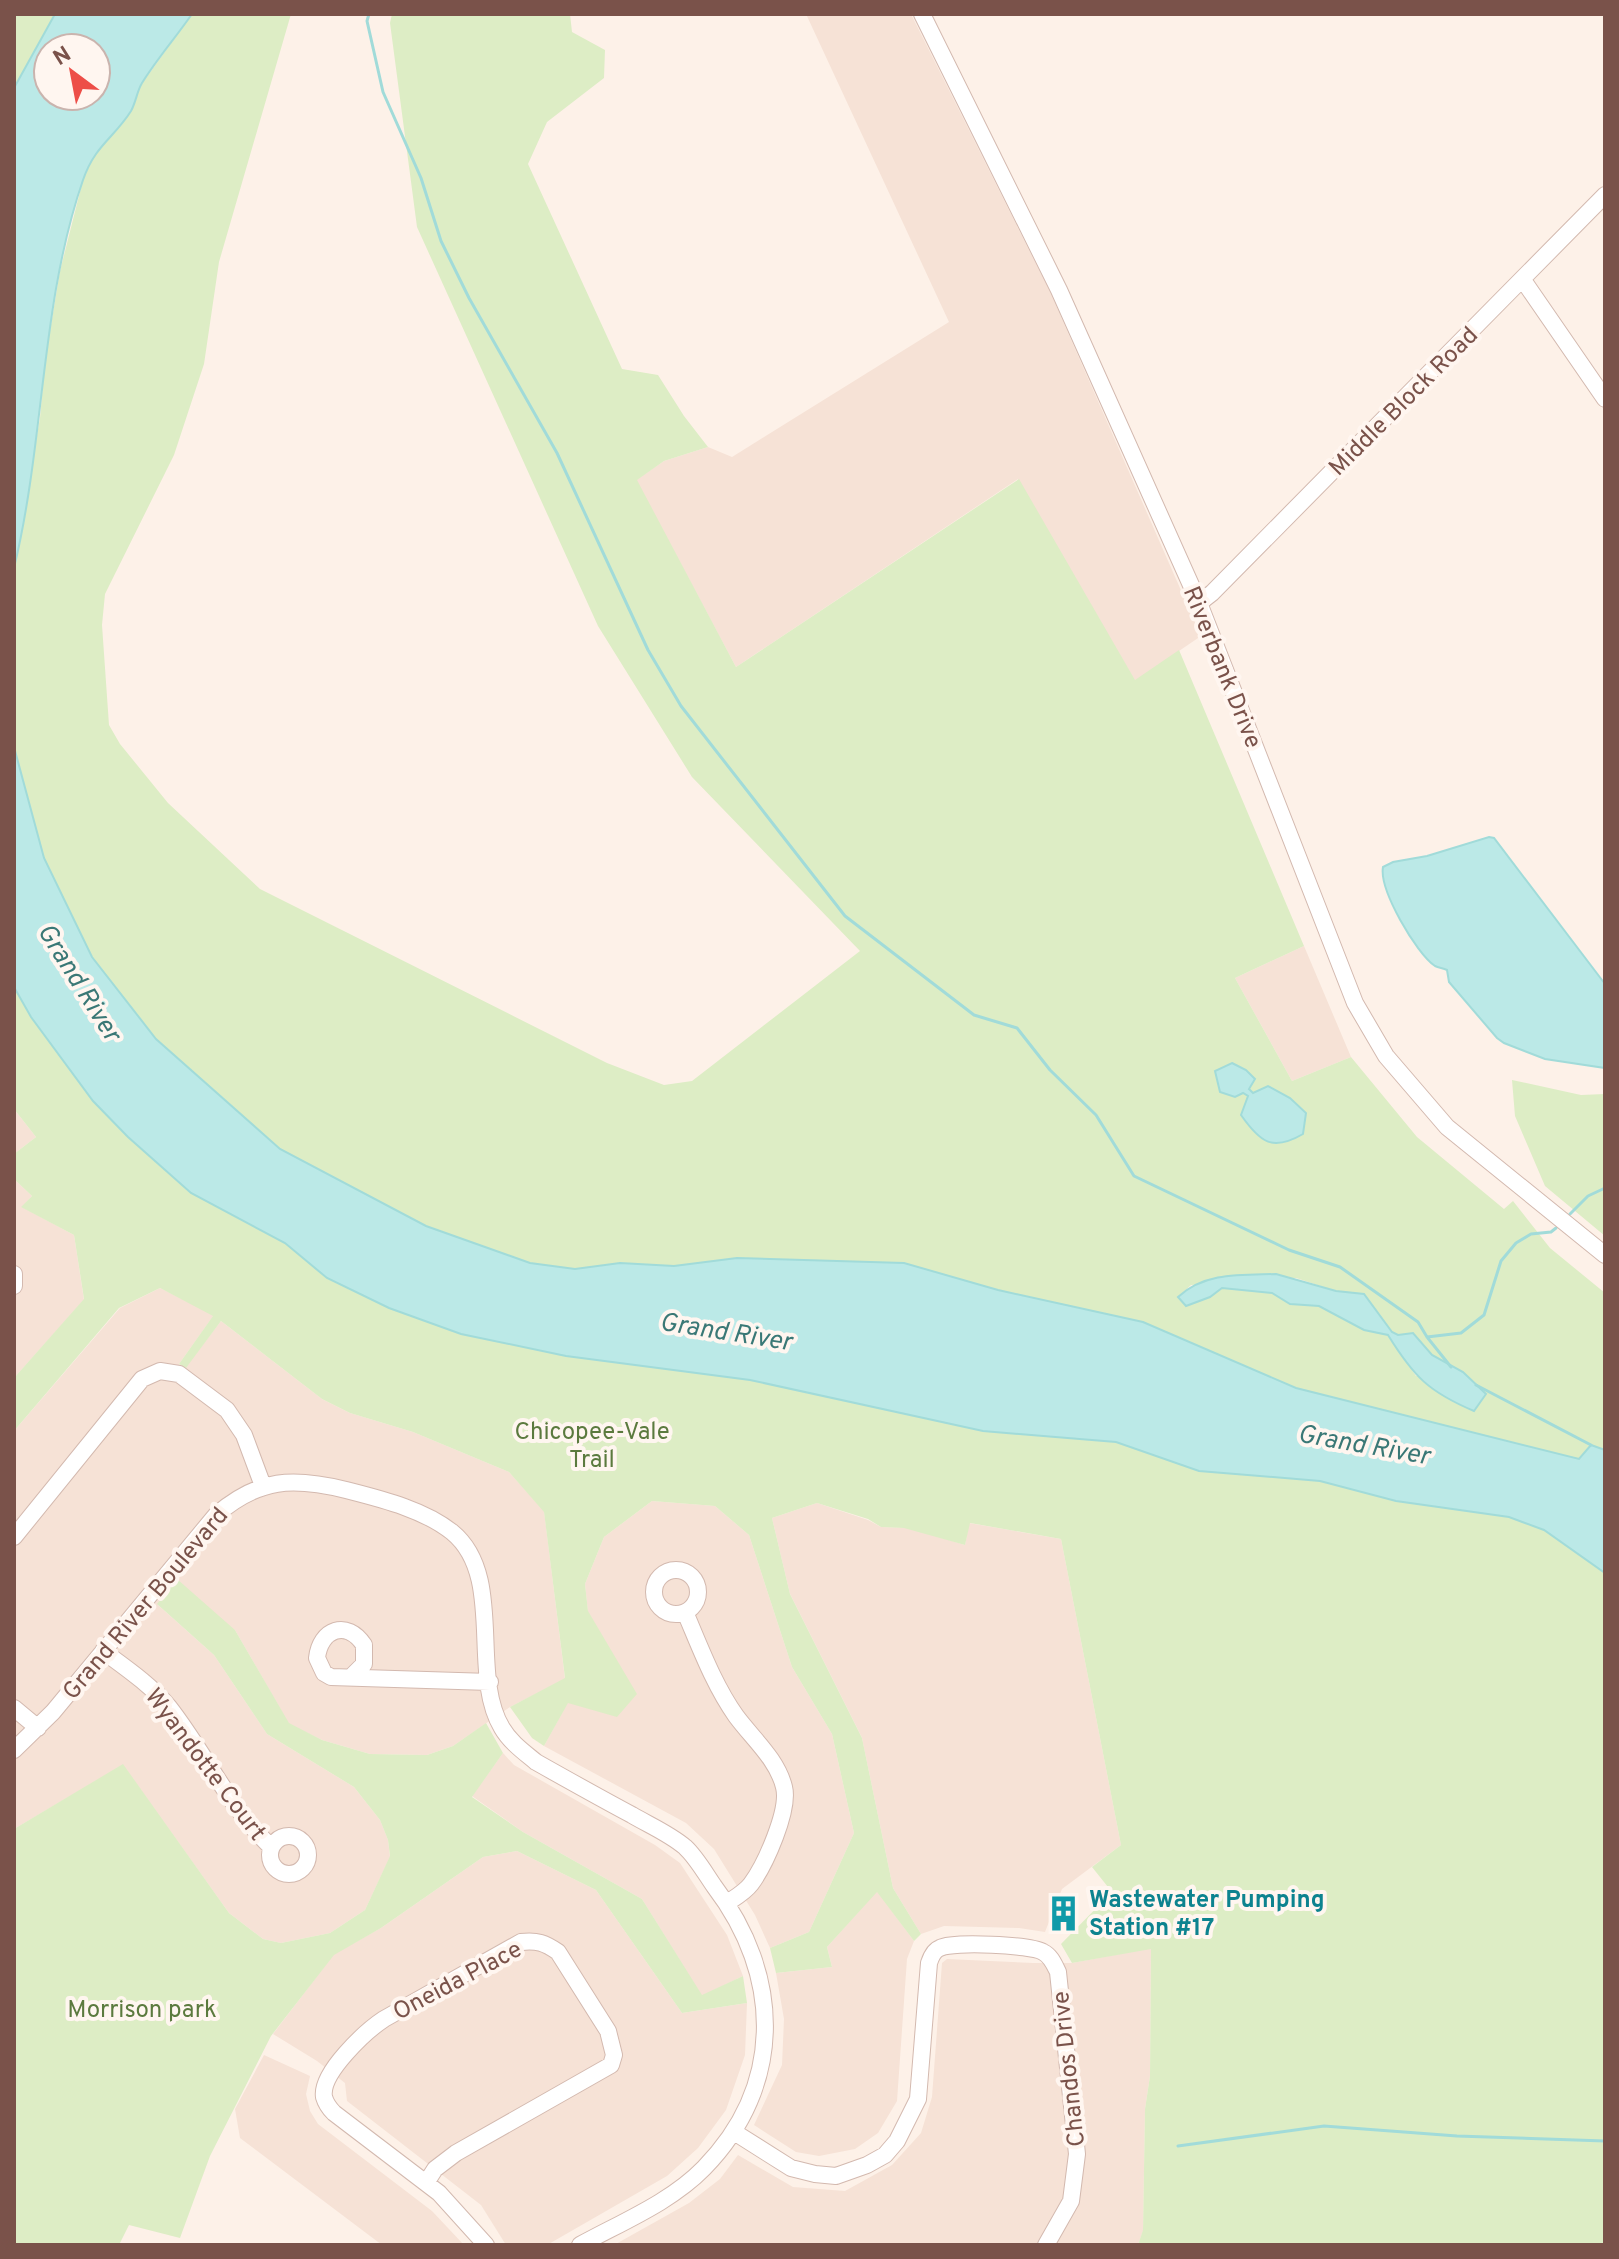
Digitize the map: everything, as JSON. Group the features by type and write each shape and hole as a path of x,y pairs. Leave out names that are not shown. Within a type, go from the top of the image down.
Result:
{"street":[{"name":"Riverbank Drive","path":"922,14 1059,290 1199,603 1355,1003 1386,1056 1447,1127 1605,1255"},
{"name":"Middle Block Road","path":"1199,603 1605,195"},
{"path":"1523,280 1605,399"},
{"path":"14,1274 14,1286"},
{"path":"14,1537 142,1379 160,1371 179,1374 227,1410 244,1435 263,1486"},
{"name":"Grand River Boulevard","path":"14,1750 38,1728 216,1515 234,1499 263,1486 287,1481 313,1482 371,1496 417,1512 453,1533 468,1551 480,1580 492,1701 502,1728 521,1751 536,1762 685,1847 737,1918 756,1960 764,2000 766,2027 762,2065 751,2101 734,2132 689,2182 580,2245"},
{"path":"685,1612 721,1692 768,1756 785,1788 782,1819 756,1875 744,1891 727,1903"},
{"name":"Wyandotte Court","path":"103,1651 151,1687 169,1707 250,1827 271,1847"},
{"path":"352,1676 367,1680 490,1682"},
{"path":"14,1708 38,1728"},
{"name":"Oneida Place","path":"426,2183 435,2169 456,2153 611,2065 613,2043 608,2031 558,1952 547,1944 535,1940 521,1942 366,2031 330,2075 324,2097 334,2113 426,2183 465,2219 486,2245"},
{"name":"Chandos Drive","path":"734,2132 791,2168 815,2174 836,2176 885,2155 897,2141 918,2099 929,1963 933,1954 940,1948 960,1944 1025,1946 1042,1951 1052,1959 1058,1972 1077,2154 1071,2201 1046,2245"}],"shaded area":[{"path":"806,14 911,14 1051,294 1201,636 1135,681 1018,479 736,667 636,480 664,461 708,447 732,457 949,322"},
{"path":"1304,946 1351,1057 1292,1081 1235,978"},
{"path":"14,1109 36,1137 14,1154"},
{"path":"14,1179 32,1196 22,1207 74,1235 84,1300 14,1378"},
{"path":"160,1288 214,1315 179,1364 185,1368 221,1321 322,1399 350,1413 413,1432 509,1472 544,1511 565,1679 510,1707 453,1746 427,1755 370,1754 322,1740 289,1724 235,1630 158,1605 214,1655 267,1734 354,1787 380,1820 388,1840 390,1857 365,1910 330,1933 281,1943 263,1939 229,1913 123,1765 14,1829 14,1431 120,1308"},
{"path":"652,1501 715,1506 749,1535 792,1667 832,1734 854,1833 809,1932 770,1948 755,1915 714,1849 686,1823 544,1746 568,1702 617,1716 636,1694 588,1612 585,1584 604,1537"},
{"path":"817,1503 881,1527 910,1528 965,1545 969,1523 1061,1539 1121,1845 1062,1889 1045,1932 1019,1928 944,1926 921,1934 893,1888 862,1738 790,1594 772,1518"},
{"path":"503,1753 514,1765 655,1845 680,1863 727,1935 743,1976 702,1996 642,1899 523,1832 472,1796"},
{"path":"517,1851 596,1890 682,2013 747,2003 745,2055 726,2110 698,2148 667,2176 547,2245 506,2245 481,2205 347,2101 345,2083 317,2061 273,2034 334,1954 381,1928 483,1857"},
{"path":"877,1891 914,1941 907,1959 897,2101 878,2133 855,2149 819,2156 796,2152 754,2125 782,2065 784,2019 776,1973 832,1967 827,1947"},
{"path":"1151,1948 1150,2076 1145,2109 1143,2231 1138,2245 614,2245 689,2203 720,2179 738,2155 793,2187 845,2191 892,2165 921,2133 932,2097 942,1963 947,1959 1072,1963"},
{"path":"264,2055 310,2076 306,2094 310,2111 318,2124 432,2211 464,2245 382,2245 240,2138 235,2109"}],"green space":[{"path":"14,14 55,14 45,32 32,32 32,56 14,88"},
{"path":"192,14 291,14 219,262 204,364 174,455 105,594 102,625 109,725 120,744 168,803 260,889 607,1063 664,1085 692,1081 860,951 692,777 598,626 417,227 390,23 392,14 570,14 572,32 605,50 604,78 547,122 528,164 622,369 658,375 708,447 664,461 637,480 736,667 1019,479 1135,680 1179,650 1304,946 1235,978 1292,1081 1351,1057 1417,1137 1504,1209 1513,1201 1550,1248 1605,1293 1605,1450 1591,1445 1579,1459 1296,1388 998,1290 904,1263 737,1258 674,1266 620,1263 575,1269 530,1263 426,1226 280,1149 156,1039 92,957 44,858 14,747 14,568 40,418 45,361 60,271 83,180 97,149 131,111 141,85","holes":["1296,1278 1336,1291 1364,1294 1392,1332 1398,1335 1413,1333 1432,1355 1463,1372 1416,1376 1388,1335 1364,1330 1319,1306 1290,1304 1272,1293 1222,1288 1210,1297 1178,1297 1191,1285"]},
{"name":"Chicopee-Vale Trail","path":"14,987 31,1017 93,1101 191,1193 285,1243 327,1278 389,1308 460,1334 566,1356 750,1380 983,1431 1116,1442 1199,1471 1320,1481 1396,1501 1509,1517 1544,1530 1605,1573 1605,2245 1138,2245 1143,2230 1145,2109 1150,2076 1151,1949 1072,1963 1061,1944 1112,1892 1092,1867 1121,1845 1061,1539 970,1523 965,1545 904,1528 881,1527 868,1519 817,1503 772,1518 790,1594 862,1738 893,1888 921,1934 914,1941 877,1892 827,1947 832,1967 776,1973 770,1948 809,1932 854,1833 832,1734 792,1667 749,1535 715,1506 652,1501 604,1537 585,1584 588,1611 637,1694 617,1717 568,1703 544,1746 532,1738 510,1707 565,1678 544,1512 509,1472 413,1432 350,1413 322,1399 221,1321 186,1368 179,1364 213,1316 160,1288 119,1308 14,1431 14,1378 84,1299 74,1235 21,1207 32,1196 14,1179 14,1154 36,1137 14,1109"},
{"path":"1512,1080 1581,1095 1605,1094 1605,1236 1545,1186 1515,1116"},
{"name":"Morrison park","path":"177,1579 235,1630 289,1723 322,1740 370,1754 427,1755 453,1746 486,1723 503,1753 472,1797 523,1832 642,1899 702,1995 743,1976 747,2003 682,2013 596,1890 517,1851 483,1857 381,1928 334,1955 271,2036 210,2156 180,2238 129,2225 119,2245 14,2245 14,1829 123,1764 229,1913 263,1939 281,1943 330,1933 365,1910 390,1856 380,1820 354,1787 267,1734 214,1655 157,1604"}],"water":[{"path":"55,14 192,14 140,86 131,111 93,158 83,180 58,275 32,471 14,568 14,88 32,56 32,112 112,112 112,32 45,32"},
{"name":"Grand River","path":"14,747 44,858 92,957 156,1039 280,1149 426,1226 530,1263 575,1269 620,1263 674,1266 737,1258 904,1263 998,1290 1143,1322 1296,1388 1579,1459 1591,1445 1605,1450 1605,1573 1544,1530 1509,1517 1396,1501 1320,1481 1199,1471 1116,1442 983,1431 750,1380 566,1356 461,1334 389,1308 327,1278 285,1243 191,1193 93,1101 31,1017 14,987"},
{"path":"1494,838 1605,984 1605,1068 1545,1059 1497,1038 1449,982 1447,970 1427,959 1400,920 1387,890 1383,867"},
{"path":"1232,1063 1255,1079 1249,1089 1253,1093 1268,1086 1290,1098 1306,1113 1303,1134 1275,1143 1254,1132 1241,1115 1248,1096 1243,1093 1235,1097 1220,1092 1215,1071"},
{"path":"1276,1274 1336,1291 1364,1294 1392,1332 1398,1335 1413,1333 1432,1355 1463,1372 1486,1394 1474,1411 1458,1404 1424,1382 1388,1335 1364,1330 1319,1306 1290,1304 1272,1293 1222,1288 1210,1297 1186,1306 1178,1297 1212,1279"}],"waterway":[{"path":"369,14 367,21 383,92 421,178 441,241 469,298 557,453 648,650 681,706 845,916 974,1015 1017,1028 1050,1070 1096,1115 1134,1176 1289,1250 1340,1267 1418,1322 1451,1367"},
{"path":"1570,1214 1588,1196 1605,1188"},
{"path":"1427,1337 1461,1333 1484,1315 1501,1261 1516,1243 1531,1234 1551,1232 1556,1228"},
{"path":"1476,1385 1591,1445"},
{"path":"1178,2146 1324,2126 1457,2136 1605,2141"}],"place":[{"name":"Wastewater Pumping Station #17","path":"1063,1913"}]}
